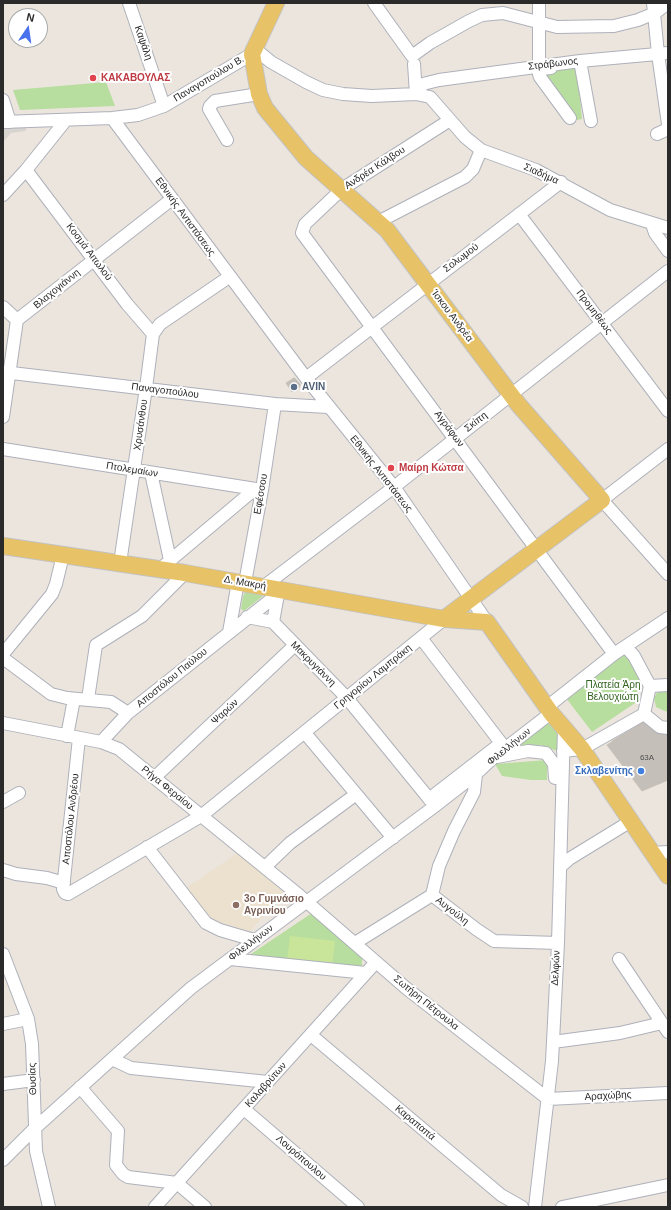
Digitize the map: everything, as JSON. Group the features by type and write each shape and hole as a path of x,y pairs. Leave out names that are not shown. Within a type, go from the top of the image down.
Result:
{"main road":[{"path":"254,51 276,3"},
{"name":"Ίσκου Ανδρέα","path":"254,51 259,94 265,108 312,164 378,222 427,283 511,395 602,500"},
{"name":"Γρηγορίου Λαμπράκη","path":"444,619 602,500"},
{"name":"Δ. Μακρή","path":"3,546 120,563 165,564 185,573 274,590 444,619 487,622"},
{"name":"Εθνικής Αντιστάσεως","path":"487,622 549,710 582,749 631,821 660,852 668,876"}],"street":[{"name":"Καψάλη","path":"129,3 164,106"},
{"path":"374,3 412,56 430,42 469,21 487,9 538,22 551,27 564,28 614,26 638,20 654,8 668,3"},
{"path":"538,3 539,66"},
{"path":"654,8 663,54 668,125 666,130 657,134"},
{"name":"Παναγοπούλου Β.","path":"7,122 112,118 138,115 164,106 254,51"},
{"path":"254,51 306,82 328,92 372,96 416,94 430,97 439,80"},
{"name":"Στράβωνος","path":"439,80 539,66 663,54"},
{"path":"570,118 539,74 542,69 580,62 591,120"},
{"path":"414,64 416,94"},
{"path":"416,94 423,84 439,80"},
{"path":"227,140 210,109 210,106 215,101 259,94"},
{"name":"Σιαδήμα","path":"430,97 471,143 481,150 536,170 561,182 610,210 668,228"},
{"path":"3,100 7,122 3,133"},
{"name":"Εθνικής Αντιστάσεως","path":"112,118 229,278 328,407 394,487 487,622"},
{"path":"3,195 26,170 66,120"},
{"name":"Ανδρέα Κάλβου","path":"305,224 342,189 450,120"},
{"path":"378,222 466,177 473,169 481,150"},
{"name":"Κοσμά Αιτωλού","path":"26,170 127,304 153,334"},
{"name":"Σολωμού","path":"306,378 427,283 561,182"},
{"name":"Βλαχογιάννη","path":"17,324 94,259 172,199"},
{"name":"Προμηθέως","path":"519,214 603,323 668,411"},
{"name":"Αγράφων","path":"305,224 302,233 456,438 614,654"},
{"path":"652,224 655,233 668,252"},
{"name":"Σκίπη","path":"274,590 394,487 668,271"},
{"path":"153,334 160,324 229,278"},
{"path":"3,307 17,324 6,372 3,417"},
{"name":"Χρυσάνθου","path":"120,563 135,470 153,334"},
{"name":"Παναγοπούλου","path":"6,372 275,404 328,407"},
{"name":"Εφέσσου","path":"229,632 242,583 258,489 275,404"},
{"name":"Πτολεμαίων","path":"3,449 258,489"},
{"name":"Γρηγορίου Λαμπράκη","path":"602,500 668,449"},
{"path":"151,473 165,564"},
{"path":"165,564 258,489"},
{"name":"Ίσκου Ανδρέα","path":"602,500 668,574"},
{"path":"3,654 52,594 63,555"},
{"path":"88,699 96,644 142,616 185,573"},
{"path":"247,617 273,622 274,590"},
{"name":"Αποστόλου Παύλου","path":"101,742 128,713 247,617 274,590"},
{"name":"Φιλελλήνων","path":"3,1160 34,1129 191,988 393,838 432,803 476,774 614,654 668,618"},
{"name":"Γρηγορίου Λαμπράκη","path":"64,883 64,891 70,894 201,816 444,619"},
{"name":"Μακρυγιάννη","path":"273,622 346,697 432,803"},
{"path":"421,638 501,743"},
{"name":"Ψαρών","path":"154,778 295,645"},
{"path":"563,750 582,749 644,714 650,686 634,656 626,647"},
{"path":"3,658 51,694 74,699 111,702 128,713"},
{"path":"650,686 668,685"},
{"name":"Αποστόλου Ανδρέου","path":"64,883 74,699"},
{"path":"644,714 660,727 668,728"},
{"path":"432,803 534,716"},
{"name":"Ρήγα Φεραίου","path":"3,724 101,742 119,749 308,902"},
{"name":"Δελφών","path":"535,1207 548,1100 553,1042 558,943 564,728"},
{"path":"304,734 393,838"},
{"path":"494,757 528,751 543,752 549,756 555,769 554,822 560,832"},
{"path":"432,896 439,866 454,831 474,792 476,774"},
{"path":"3,802 19,793"},
{"path":"265,867 290,843 355,795"},
{"path":"560,867 569,858 631,821"},
{"path":"147,847 206,923 220,930 254,940"},
{"path":"3,870 16,874 47,878 64,883"},
{"name":"Αυγούλη","path":"354,943 432,896 476,929 494,940 558,943"},
{"name":"Σωτήρη Πέτρουλα","path":"308,902 441,1017 475,1041 548,1100"},
{"name":"Θυσίας","path":"3,954 28,1019 32,1044 34,1080 34,1129 40,1173 49,1207"},
{"path":"230,959 366,973"},
{"path":"553,1042 620,1033 666,1029 619,959"},
{"name":"Καλαβρύτων","path":"155,1207 376,962"},
{"path":"3,1024 28,1019"},
{"name":"Καραπαπά","path":"311,1035 501,1196 522,1207"},
{"path":"112,1058 131,1068 268,1082"},
{"path":"3,1084 34,1080"},
{"path":"80,1087 118,1131 119,1138 115,1159 116,1165 123,1174 128,1177 177,1183 205,1207"},
{"name":"Αραχώβης","path":"548,1100 668,1093"},
{"name":"Λουρόπουλου","path":"244,1108 358,1207"},
{"path":"562,1207 668,1186"}],"shaded area":[{"path":"26,122 26,131 11,133 3,142 3,124"},
{"name":"3ο Γυμνάσιο Αγρινίου","path":"239,852 284,891 250,932 210,919 186,888"}],"green space":[{"path":"575,67 577,69 582,119 577,120 542,75 544,70"},
{"path":"106,82 115,106 20,110 13,90"},
{"path":"246,591 263,596 244,611 241,609 243,596"},
{"name":"Πλατεία Άρη Βελουχιώτη","path":"625,654 641,676 635,703 592,732 566,698"},
{"path":"668,688 668,712 656,707 654,698 658,691"},
{"path":"550,719 559,730 557,751 541,745 517,747"},
{"path":"547,760 547,780 531,780 502,776 495,764"},
{"path":"312,913 362,957 362,969 248,956"},
{"path":"290,936 335,941 332,966 287,960"}],"building":[{"path":"294,378 300,387 292,392 286,383"},
{"path":"649,720 663,735 668,735 668,780 642,791 607,745"}],"place":[{"name":"ΚΑΚΑΒΟΥΛΑΣ","path":"93,78"},
{"name":"AVIN","path":"294,387"},
{"name":"Μαίρη Κώτσα","path":"391,468"},
{"name":"Σκλαβενίτης","path":"641,771"},
{"name":"3ο Γυμνάσιο Αγρινίου","path":"236,905"}]}
